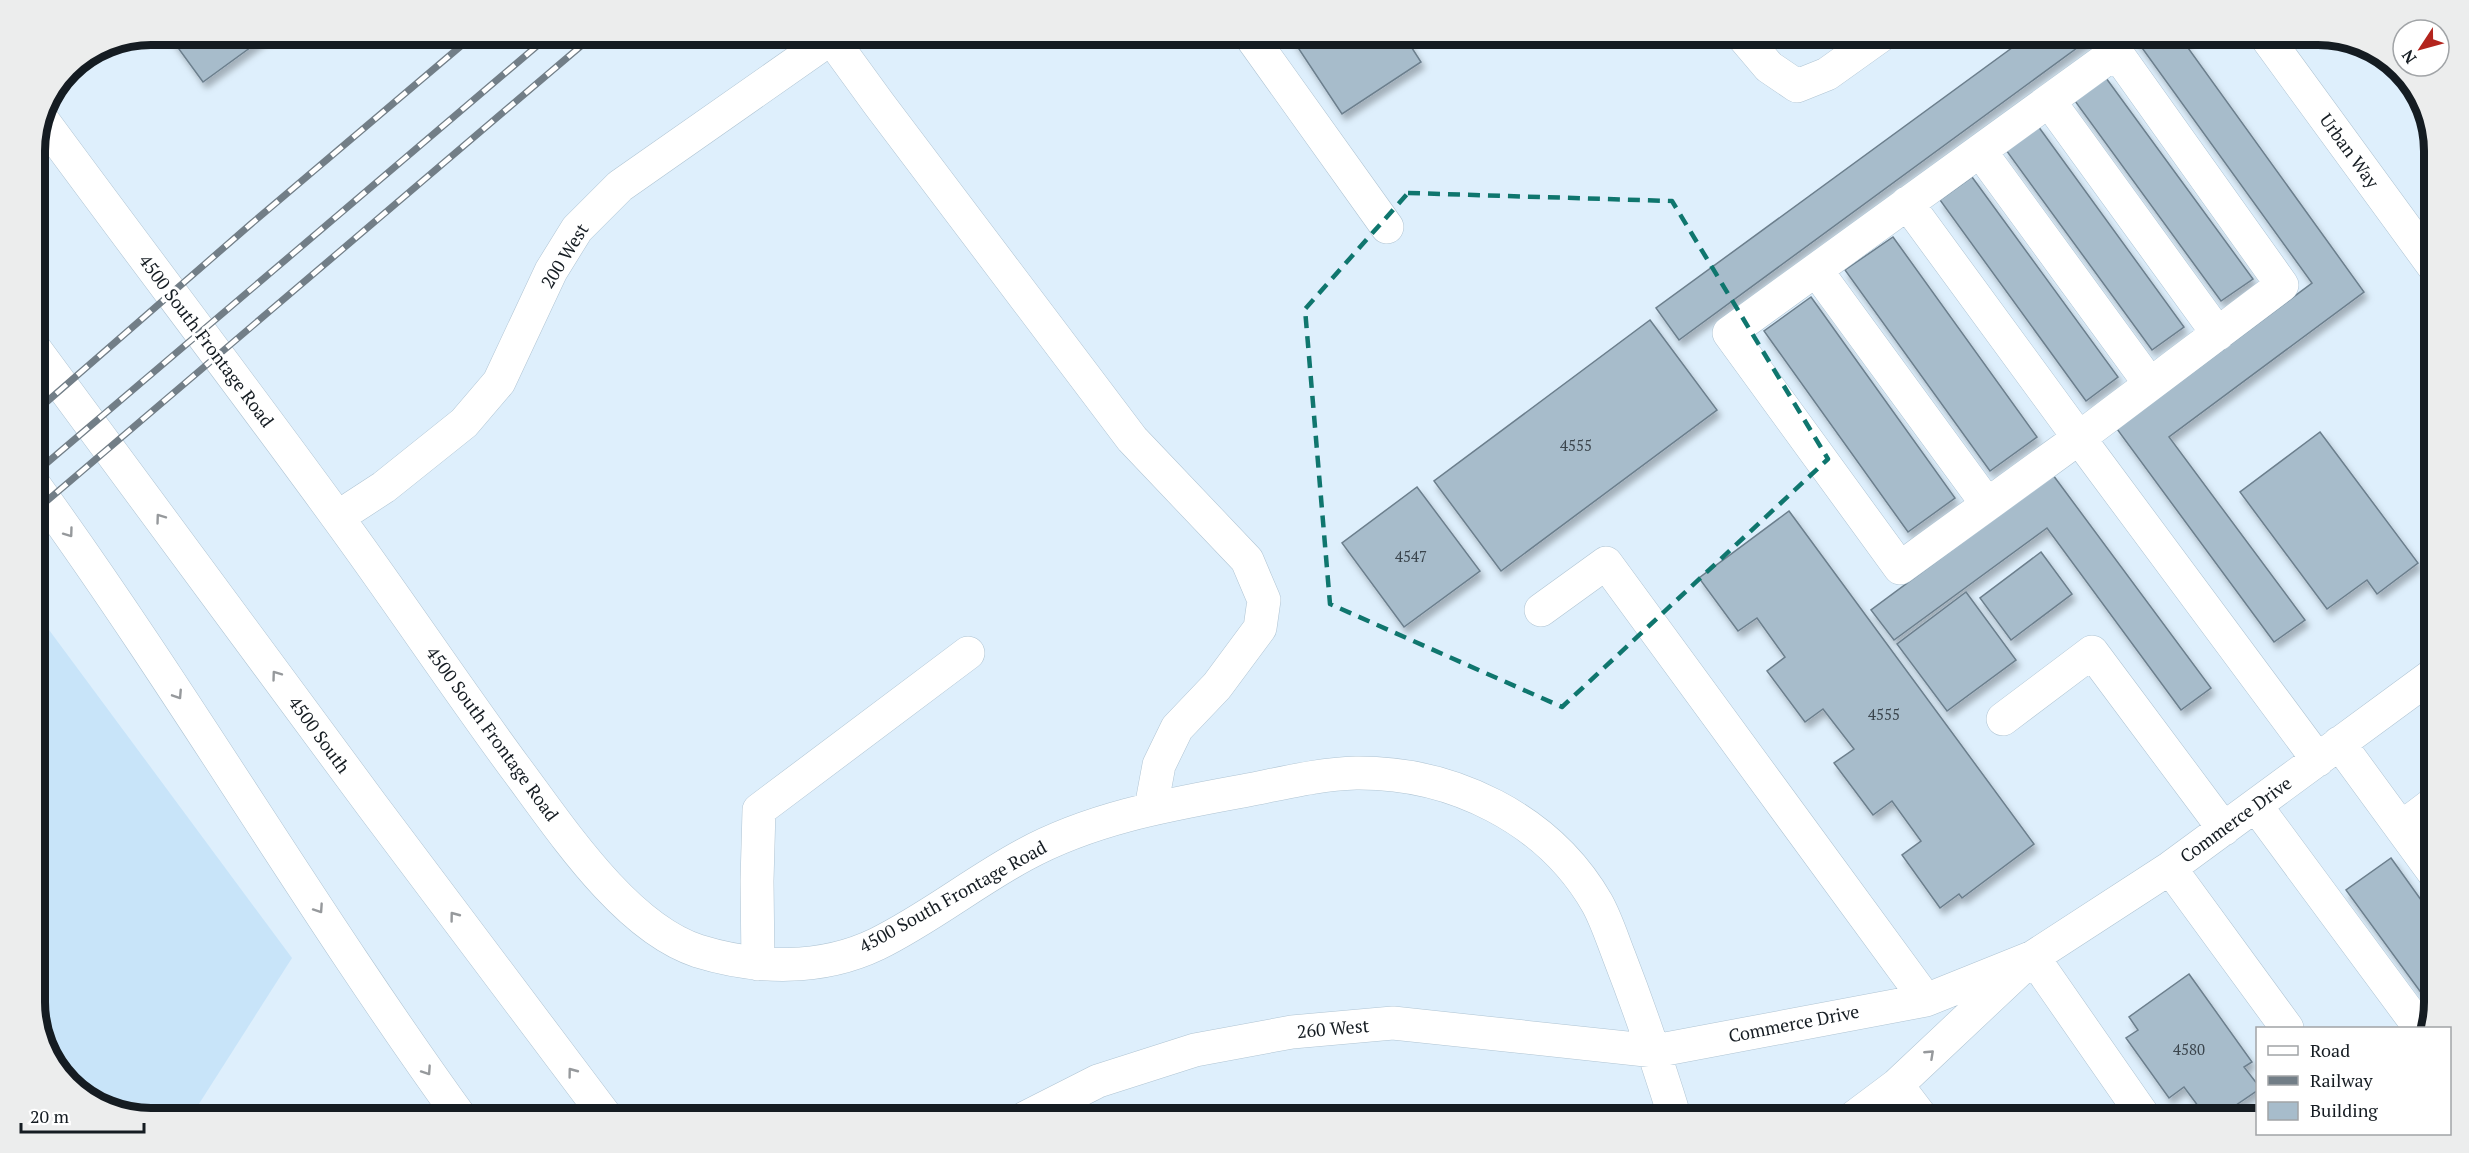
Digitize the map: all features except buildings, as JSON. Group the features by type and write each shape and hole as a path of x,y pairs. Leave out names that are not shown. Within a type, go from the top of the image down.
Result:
{"street":[{"name":"200 West","path":"338,517 384,487 464,423 499,382 551,271 577,229 620,186 821,45"},
{"path":"840,45 879,105 1132,439 1247,560 1264,600 1260,628 1217,686 1177,728 1158,765 1151,808"},
{"path":"1257,45 1387,227"},
{"path":"1750,45 1768,67 1797,86 1827,74 1868,45"},
{"name":"Urban Way","path":"2272,45 2424,253"},
{"path":"2116,52 2282,285 2079,438 1900,568 1729,333 2049,100 2116,52"},
{"path":"2049,100 2218,334"},
{"name":"4500 South Frontage Road","path":"48,128 182,311 338,517 477,716 576,850 616,896 657,929 693,950 758,964 798,965 842,957 876,945 1024,855 1082,827 1151,808 1312,778 1354,773 1396,775 1450,786 1491,803 1527,825 1556,850 1579,875 1600,907 1655,1051"},
{"path":"1980,151 2150,384"},
{"path":"1907,203 2079,438 2329,752 2401,828 2424,859"},
{"path":"1816,270 1987,504"},
{"name":"4500 South","path":"45,363 384,823 599,1108"},
{"path":"45,500 91,564 299,880 454,1108"},
{"path":"1541,610 1606,563 1926,1000"},
{"path":"2003,718 2092,652 2224,829"},
{"path":"758,964 759,810 968,653"},
{"name":"Commerce Drive","path":"1867,1108 1897,1085 2033,957 2170,868 2424,681"},
{"path":"2256,806 2419,1027"},
{"path":"2401,828 2424,811"},
{"path":"2170,868 2286,1027"},
{"path":"2033,957 2137,1108"},
{"name":"Commerce Drive","path":"1655,1051 1926,1000 2033,957"},
{"name":"260 West","path":"1046,1108 1098,1081 1195,1050 1292,1032 1393,1023 1655,1051"},
{"path":"1655,1051 1672,1108"},
{"path":"1897,1085 1914,1108"}],"highlighted area":[{"path":"1408,193 1672,201 1828,459 1562,707 1330,604 1305,309"}],"shaded area":[{"path":"45,625 292,958 196,1108 137,1107 117,1102 98,1094 76,1077 67,1066 56,1049 45,1009"}],"railway":[{"path":"45,403 462,45"},
{"path":"45,464 538,45"},
{"path":"45,502 582,45"}]}
